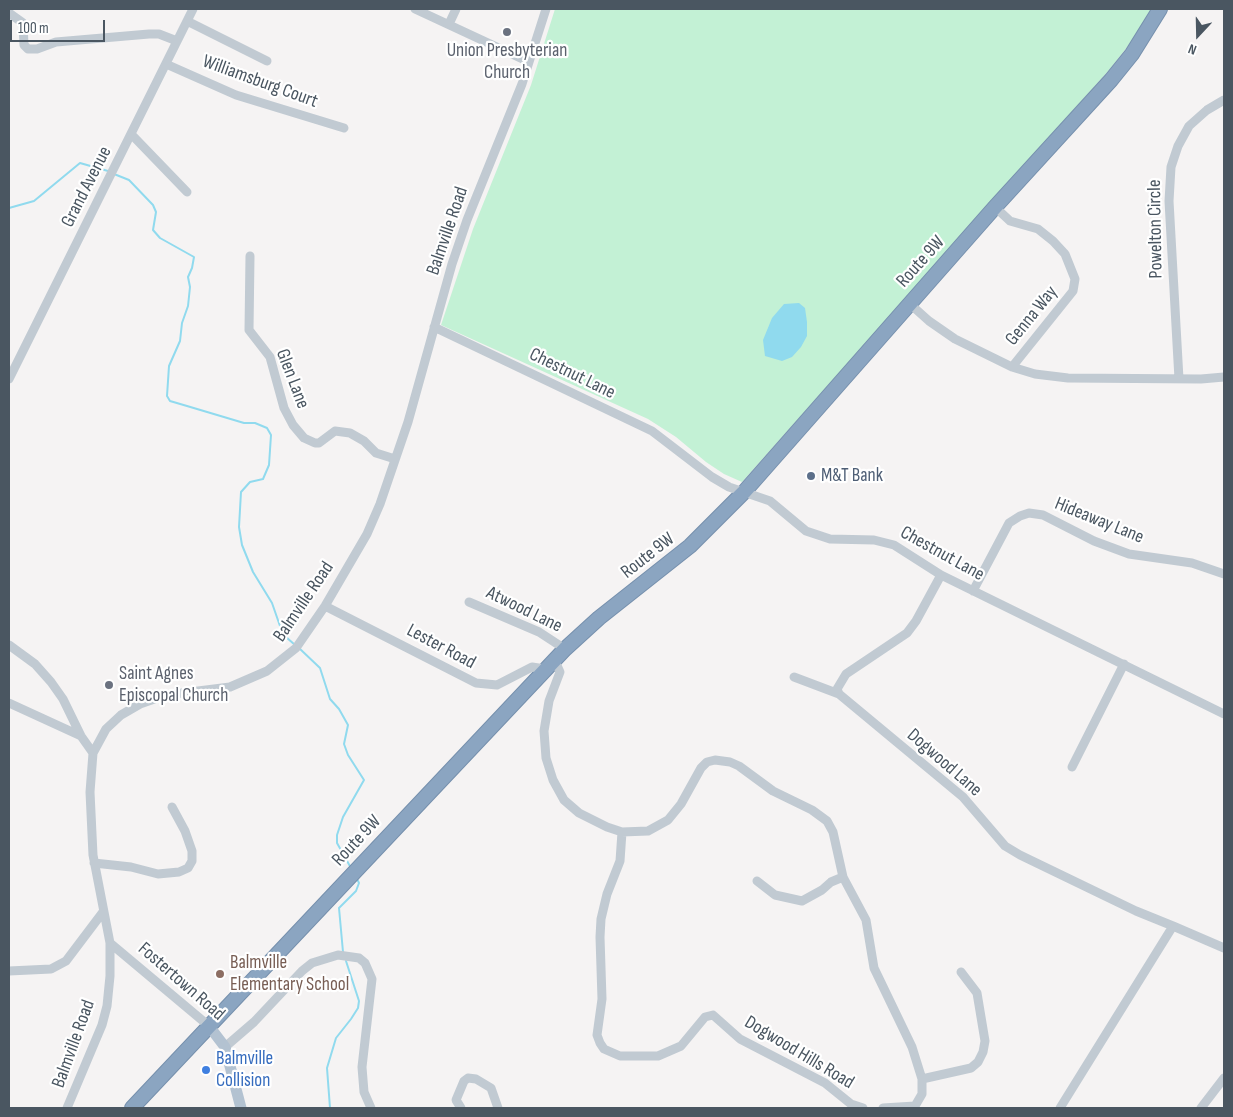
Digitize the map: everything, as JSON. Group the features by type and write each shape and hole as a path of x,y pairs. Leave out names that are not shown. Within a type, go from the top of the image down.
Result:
{"highway":[{"name":"Route 9W","path":"132,1108 565,649 599,618 690,546 744,492 995,207 1125,63 1160,9"}],"main road":[{"name":"Fostertown Road","path":"209,1026 225,1047 241,1108"}],"street":[{"name":"Grand Avenue","path":"9,379 193,9"},
{"path":"415,9 529,62"},
{"path":"449,24 456,9"},
{"name":"Balmville Road","path":"67,1108 102,1025 107,1006 110,976 110,943 94,863 90,792 93,753 109,726 140,704 166,694 238,684 268,671 297,646 325,606 367,534 395,459 467,220 529,62 546,9"},
{"path":"9,13 23,23 24,45 28,49 37,49 56,42 149,34 159,34 177,41"},
{"path":"187,21 267,61"},
{"name":"Williamsburg Court","path":"166,64 236,95 344,128"},
{"name":"Powelton Circle","path":"1179,378 1169,201 1171,167 1178,146 1189,126 1207,110 1224,100"},
{"path":"132,135 187,192"},
{"name":"Genna Way","path":"995,207 1010,221 1038,229 1050,237 1065,254 1075,279 1073,291 1012,367"},
{"name":"Glen Lane","path":"250,256 249,330 270,357 284,408 293,425 304,438 315,443 319,443 335,431 350,432 364,441 376,453 395,459"},
{"path":"910,304 929,321 955,339 1012,367 1035,374 1068,378 1224,377"},
{"name":"Chestnut Lane","path":"434,327 652,431 712,477 744,492 770,501 806,531 818,537 885,542 907,552 941,575 1224,714"},
{"name":"Hideaway Lane","path":"974,591 1009,523 1029,513 1043,515 1094,541 1130,554 1192,563 1224,574"},
{"path":"838,694 838,689 846,674 907,633 916,621 941,575"},
{"name":"Atwood Lane","path":"469,602 539,632 565,649"},
{"name":"Lester Road","path":"325,606 476,684 497,685 532,667 550,665"},
{"path":"9,645 35,664 52,682 63,699 81,736 93,753"},
{"path":"1072,767 1124,664"},
{"path":"550,665 560,672 549,701 544,731 546,758 552,780 564,800 579,813 600,824 622,832 636,832 659,827 674,812 701,768 707,762 722,760 739,766 781,796 823,817 833,832 843,877 862,910 868,930 874,968 912,1047 922,1079 922,1094 915,1106 883,1108"},
{"name":"Dogwood Lane","path":"794,677 838,694 963,797 1005,846 1136,912 1224,948"},
{"path":"9,703 81,736"},
{"path":"94,863 131,867 158,874 179,872 188,868 192,860 192,851 172,807"},
{"name":"Dogwood Hills Road","path":"622,832 620,861 607,894 600,928 602,999 597,1035 604,1049 620,1056 632,1058 666,1053 681,1046 705,1017 713,1015 740,1039 824,1083 851,1104 863,1108"},
{"path":"757,882 775,895 802,901 822,890 831,882 843,877"},
{"path":"9,971 51,969 66,961 103,912"},
{"path":"1060,1108 1173,926"},
{"name":"Fostertown Road","path":"110,943 209,1026"},
{"path":"225,1047 254,1022 312,963 338,956 359,958 365,963 372,979 362,1067 364,1092 371,1108"},
{"path":"922,1079 971,1068 978,1062 983,1052 985,1041 977,993 961,972"},
{"path":"460,1108 456,1100 464,1081 468,1078 476,1078 491,1088 498,1108"},
{"path":"1201,1108 1224,1078"}],"green space":[{"path":"555,9 1152,9 1131,42 1110,69 742,482 724,474 706,462 676,437 648,419 441,325 473,229 531,85"}],"water":[{"path":"799,303 805,308 807,322 807,336 801,347 792,357 782,361 765,356 763,340 772,318 784,304"}],"waterway":[{"path":"9,208 34,201 80,163 108,171"},
{"path":"114,174 129,180 153,205 156,212 153,230 160,238 194,257 188,277 190,287 188,306 182,323 180,341 169,366 167,396 170,401 244,423 255,423 267,428 271,435 269,465 263,479 250,482 241,492 239,527 242,545 253,572 272,603 286,637 295,645"},
{"path":"299,648 320,668 330,699 339,709 348,725 344,744 348,755 364,780 343,817 337,835 337,843 351,868"},
{"path":"343,952 339,908 356,891 359,883 357,879"},
{"path":"330,1108 327,1068 336,1038 358,1008 359,1001 346,961"}],"place":[{"name":"Union Presbyterian Church","path":"507,32"},
{"name":"M&T Bank","path":"811,476"},
{"name":"Saint Agnes Episcopal Church","path":"109,685"},
{"name":"Balmville Elementary School","path":"220,974"},
{"name":"Balmville Collision","path":"206,1070"}]}
